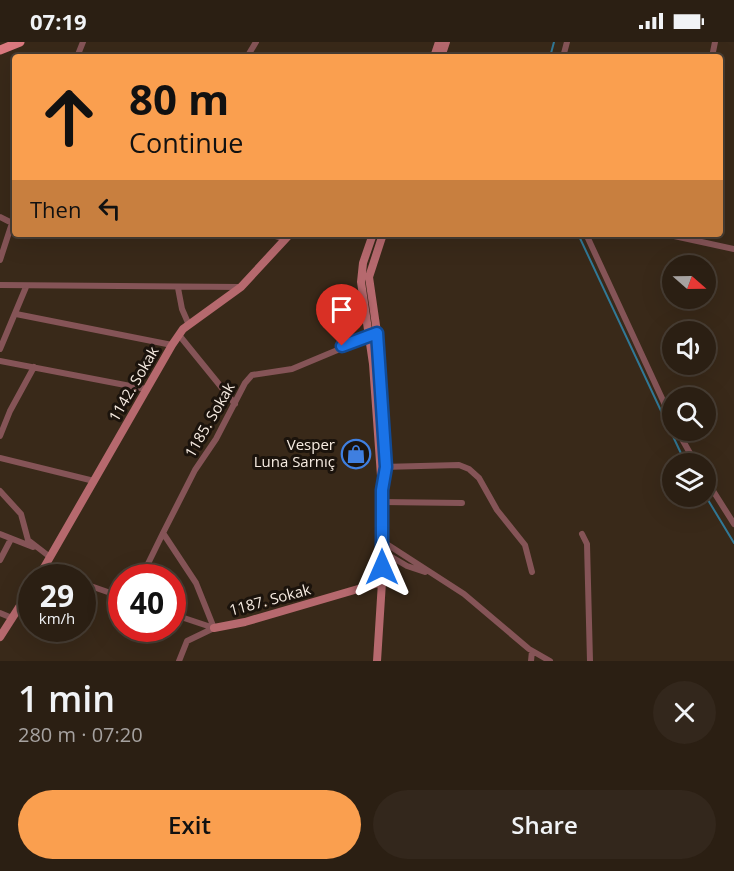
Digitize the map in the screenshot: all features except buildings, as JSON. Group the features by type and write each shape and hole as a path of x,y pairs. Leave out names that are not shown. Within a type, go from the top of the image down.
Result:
{"main road":[{"path":"0,50 20,42"}],"street":[{"path":"0,218 12,223 0,260"},
{"name":"1142. Sokak","path":"46,564 179,335 241,287 288,237"},
{"path":"372,237 361,282 373,335"},
{"path":"377,661 383,552 382,467 369,277 382,237"},
{"path":"587,237 662,398"},
{"path":"679,237 734,249"},
{"path":"0,285 241,287"},
{"path":"0,349 6,329 16,314 26,287"},
{"path":"178,288 182,309 189,325"},
{"path":"16,314 172,345"},
{"path":"179,335 235,404"},
{"name":"1185. Sokak","path":"148,564 195,470 216,439 244,383 252,375 292,369 373,335"},
{"path":"0,361 146,390"},
{"path":"0,436 10,411 34,367"},
{"path":"0,458 94,481"},
{"path":"382,467 459,465 469,469 479,478 497,510 525,545 532,572"},
{"path":"0,490 21,514 28,540 50,557"},
{"path":"716,495 734,524"},
{"path":"382,502 462,503"},
{"path":"163,533 196,584 214,628"},
{"path":"0,534 37,547"},
{"path":"582,534 587,544 590,661"},
{"path":"0,560 11,539"},
{"path":"382,541 464,594 530,650 550,661"},
{"path":"383,552 407,566 429,573"},
{"name":"1187. Sokak","path":"179,661 187,641 214,628 245,622 382,582"},
{"path":"0,637 18,609"},
{"path":"0,612 12,618"},
{"path":"186,619 214,628"},
{"path":"530,650 531,661"}],"waterway":[{"path":"551,54 554,42"},
{"path":"579,237 681,453"},
{"path":"712,507 734,543"}],"place":[{"name":"Vesper Luna Sarnıç","path":"356,454"}],"route":[{"path":"342,346 377,333 380,346 386,467 382,490 382,567"}]}
